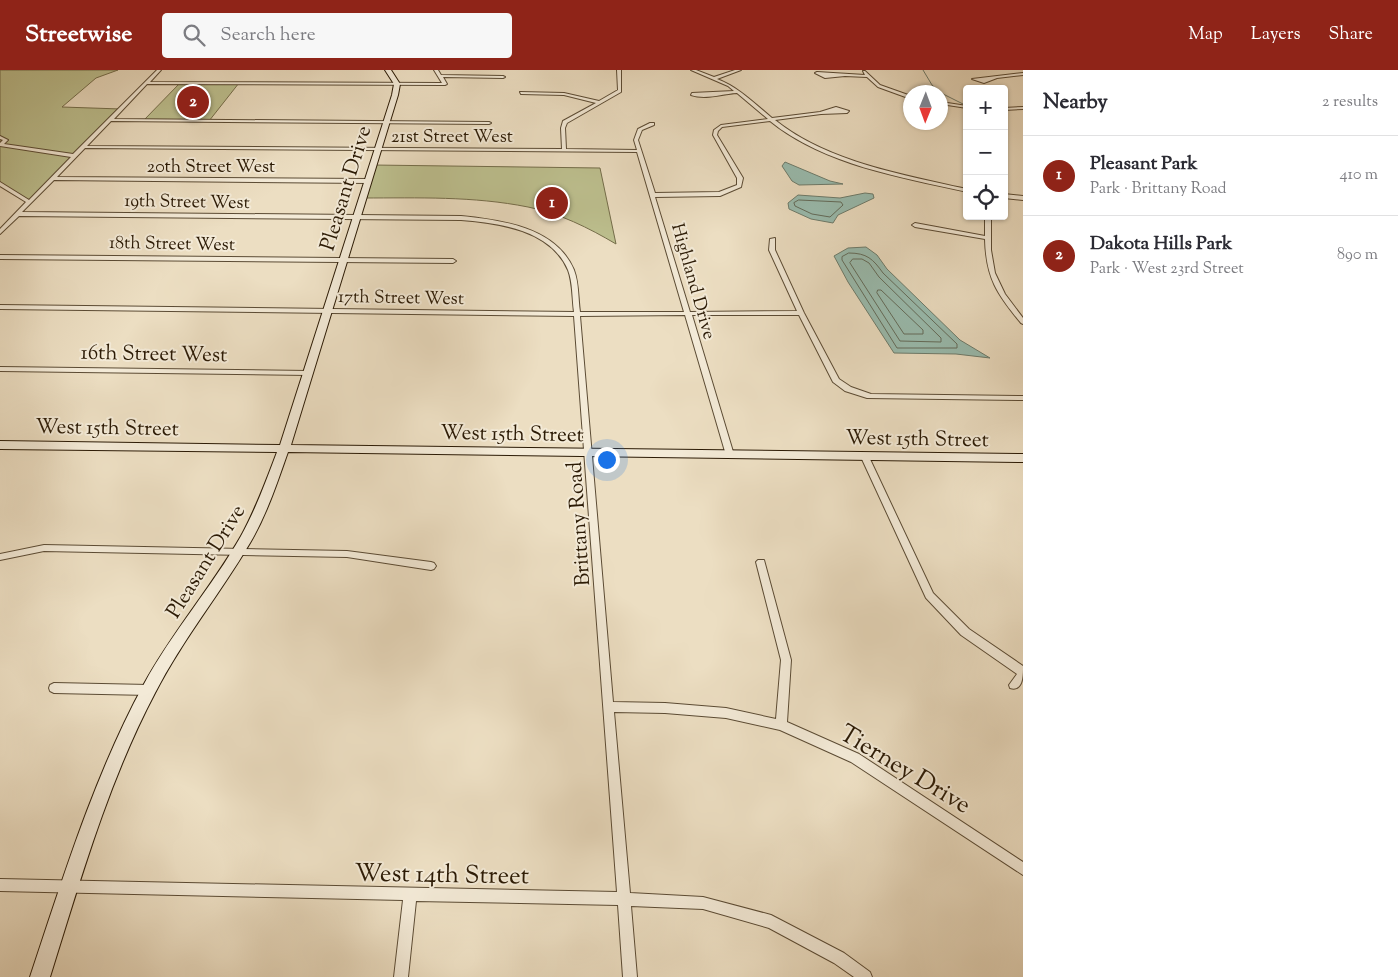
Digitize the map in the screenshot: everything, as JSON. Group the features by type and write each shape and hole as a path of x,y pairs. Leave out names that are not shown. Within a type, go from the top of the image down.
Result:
{"street":[{"path":"0,232 159,70"},
{"path":"388,70 397,84"},
{"path":"436,70 442,76 445,84 444,93"},
{"path":"564,151 563,128 565,122 620,91 620,70"},
{"path":"693,70 715,78 739,92 770,119 807,143 847,160 908,179 963,190"},
{"path":"715,78 739,70"},
{"path":"862,70 879,86 903,95"},
{"path":"844,75 823,77 816,74 826,73 867,76"},
{"path":"996,77 1023,74"},
{"path":"442,76 503,77"},
{"path":"147,83 445,84"},
{"name":"Pleasant Drive","path":"40,977 68,888 115,762 149,690 184,630 239,551 265,502 284,449 357,218 397,84"},
{"path":"719,94 697,92 692,94 702,97 739,92"},
{"path":"521,93 564,94 599,102"},
{"path":"948,104 963,106"},
{"path":"654,195 726,193 734,190 740,184 740,180 714,135 717,128 732,123 820,113 847,112 837,108 820,113"},
{"path":"1008,109 1023,108"},
{"path":"110,120 489,123"},
{"name":"Highland Drive","path":"652,124 640,129 636,140 654,195 730,455"},
{"path":"0,137 6,140 0,145"},
{"path":"0,145 74,156"},
{"name":"21st Street West","path":"84,147 639,151"},
{"name":"20th Street West","path":"53,178 368,181"},
{"path":"0,184 29,202"},
{"path":"1008,196 1023,198"},
{"name":"19th Street West","path":"18,214 357,218"},
{"name":"Brittany Road","path":"357,218 473,219 509,226 532,234 558,251 569,266 577,314 590,453 630,977"},
{"path":"988,220 988,262 993,280 1005,300 1023,322"},
{"path":"915,225 988,238"},
{"path":"774,239 772,250 801,314 836,380 848,389 870,396 1023,398"},
{"name":"18th Street West","path":"0,257 453,261"},
{"name":"17th Street West","path":"0,307 577,314 801,314"},
{"name":"16th Street West","path":"0,369 308,373"},
{"name":"West 15th Street","path":"0,445 1023,458"},
{"path":"865,456 929,594 965,632 1023,673 1014,685"},
{"path":"0,557 44,548 239,551 347,554 431,566"},
{"path":"761,562 786,660 781,725"},
{"path":"54,688 149,690"},
{"name":"Tierney Drive","path":"609,707 665,708 726,713 781,725 855,758 1023,869"},
{"name":"West 14th Street","path":"0,885 624,899 703,903 771,922 839,958 865,977"},
{"path":"401,977 410,895"}],"green space":[{"path":"0,70 118,70 96,78 62,107 121,109 29,202 0,184"},
{"path":"180,83 239,83 209,121 144,120"},
{"path":"373,165 600,168 616,244 595,232 551,213 507,203 466,199 363,198"}],"water":[{"path":"785,162 830,181 843,184 799,185 792,181 782,166"},
{"path":"865,193 873,194 874,198 838,215 833,223 811,219 789,209 788,203 798,195 840,198"},
{"path":"866,247 877,255 887,269 960,340 990,358 956,354 894,353 848,282 834,256 848,248"}],"waterway":[{"path":"923,70 932,85"},
{"path":"948,96 963,104"}],"place":[{"name":"Dakota Hills Park","path":"193,102"},
{"name":"Pleasant Park","path":"552,203"}]}
